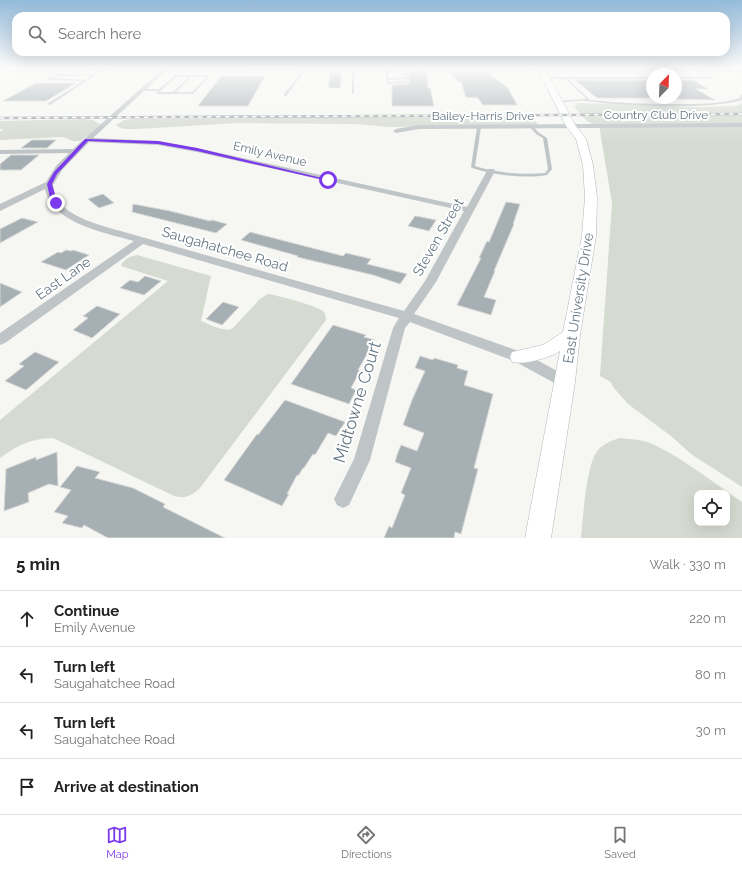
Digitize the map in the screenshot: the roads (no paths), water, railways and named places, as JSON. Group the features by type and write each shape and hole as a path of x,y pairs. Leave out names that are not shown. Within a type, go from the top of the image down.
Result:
{"main road":[{"name":"East University Drive","path":"538,538 565,382 570,335 589,236 591,197 585,152 580,139 571,126 553,92"},
{"path":"519,357 548,350 570,335"}],"street":[{"path":"0,208 49,184 55,174 75,151 141,92"},
{"name":"Country Club Drive","path":"571,126 742,125"},
{"name":"Bailey-Harris Drive","path":"396,131 419,127 571,126"},
{"name":"Emily Avenue","path":"86,140 158,143 197,150 470,210"},
{"path":"0,152 75,151"},
{"name":"Steven Street","path":"406,316 430,282 491,171"},
{"name":"Saugahatchee Road","path":"49,184 56,203 74,218 96,227 406,316 519,357 565,382"},
{"name":"East Lane","path":"0,340 142,240"},
{"name":"Midtowne Court","path":"343,499 362,460 399,328 406,316"}],"lane":[{"path":"49,104 66,92"},
{"path":"158,92 157,93 194,92"},
{"path":"582,92 587,96 588,101"},
{"path":"559,102 588,101 635,104 714,104 741,99 742,96"},
{"path":"479,127 473,167 480,170 538,176 546,174 550,168 545,138 536,133 531,126"}],"railway":[{"path":"0,118 742,114"}]}
